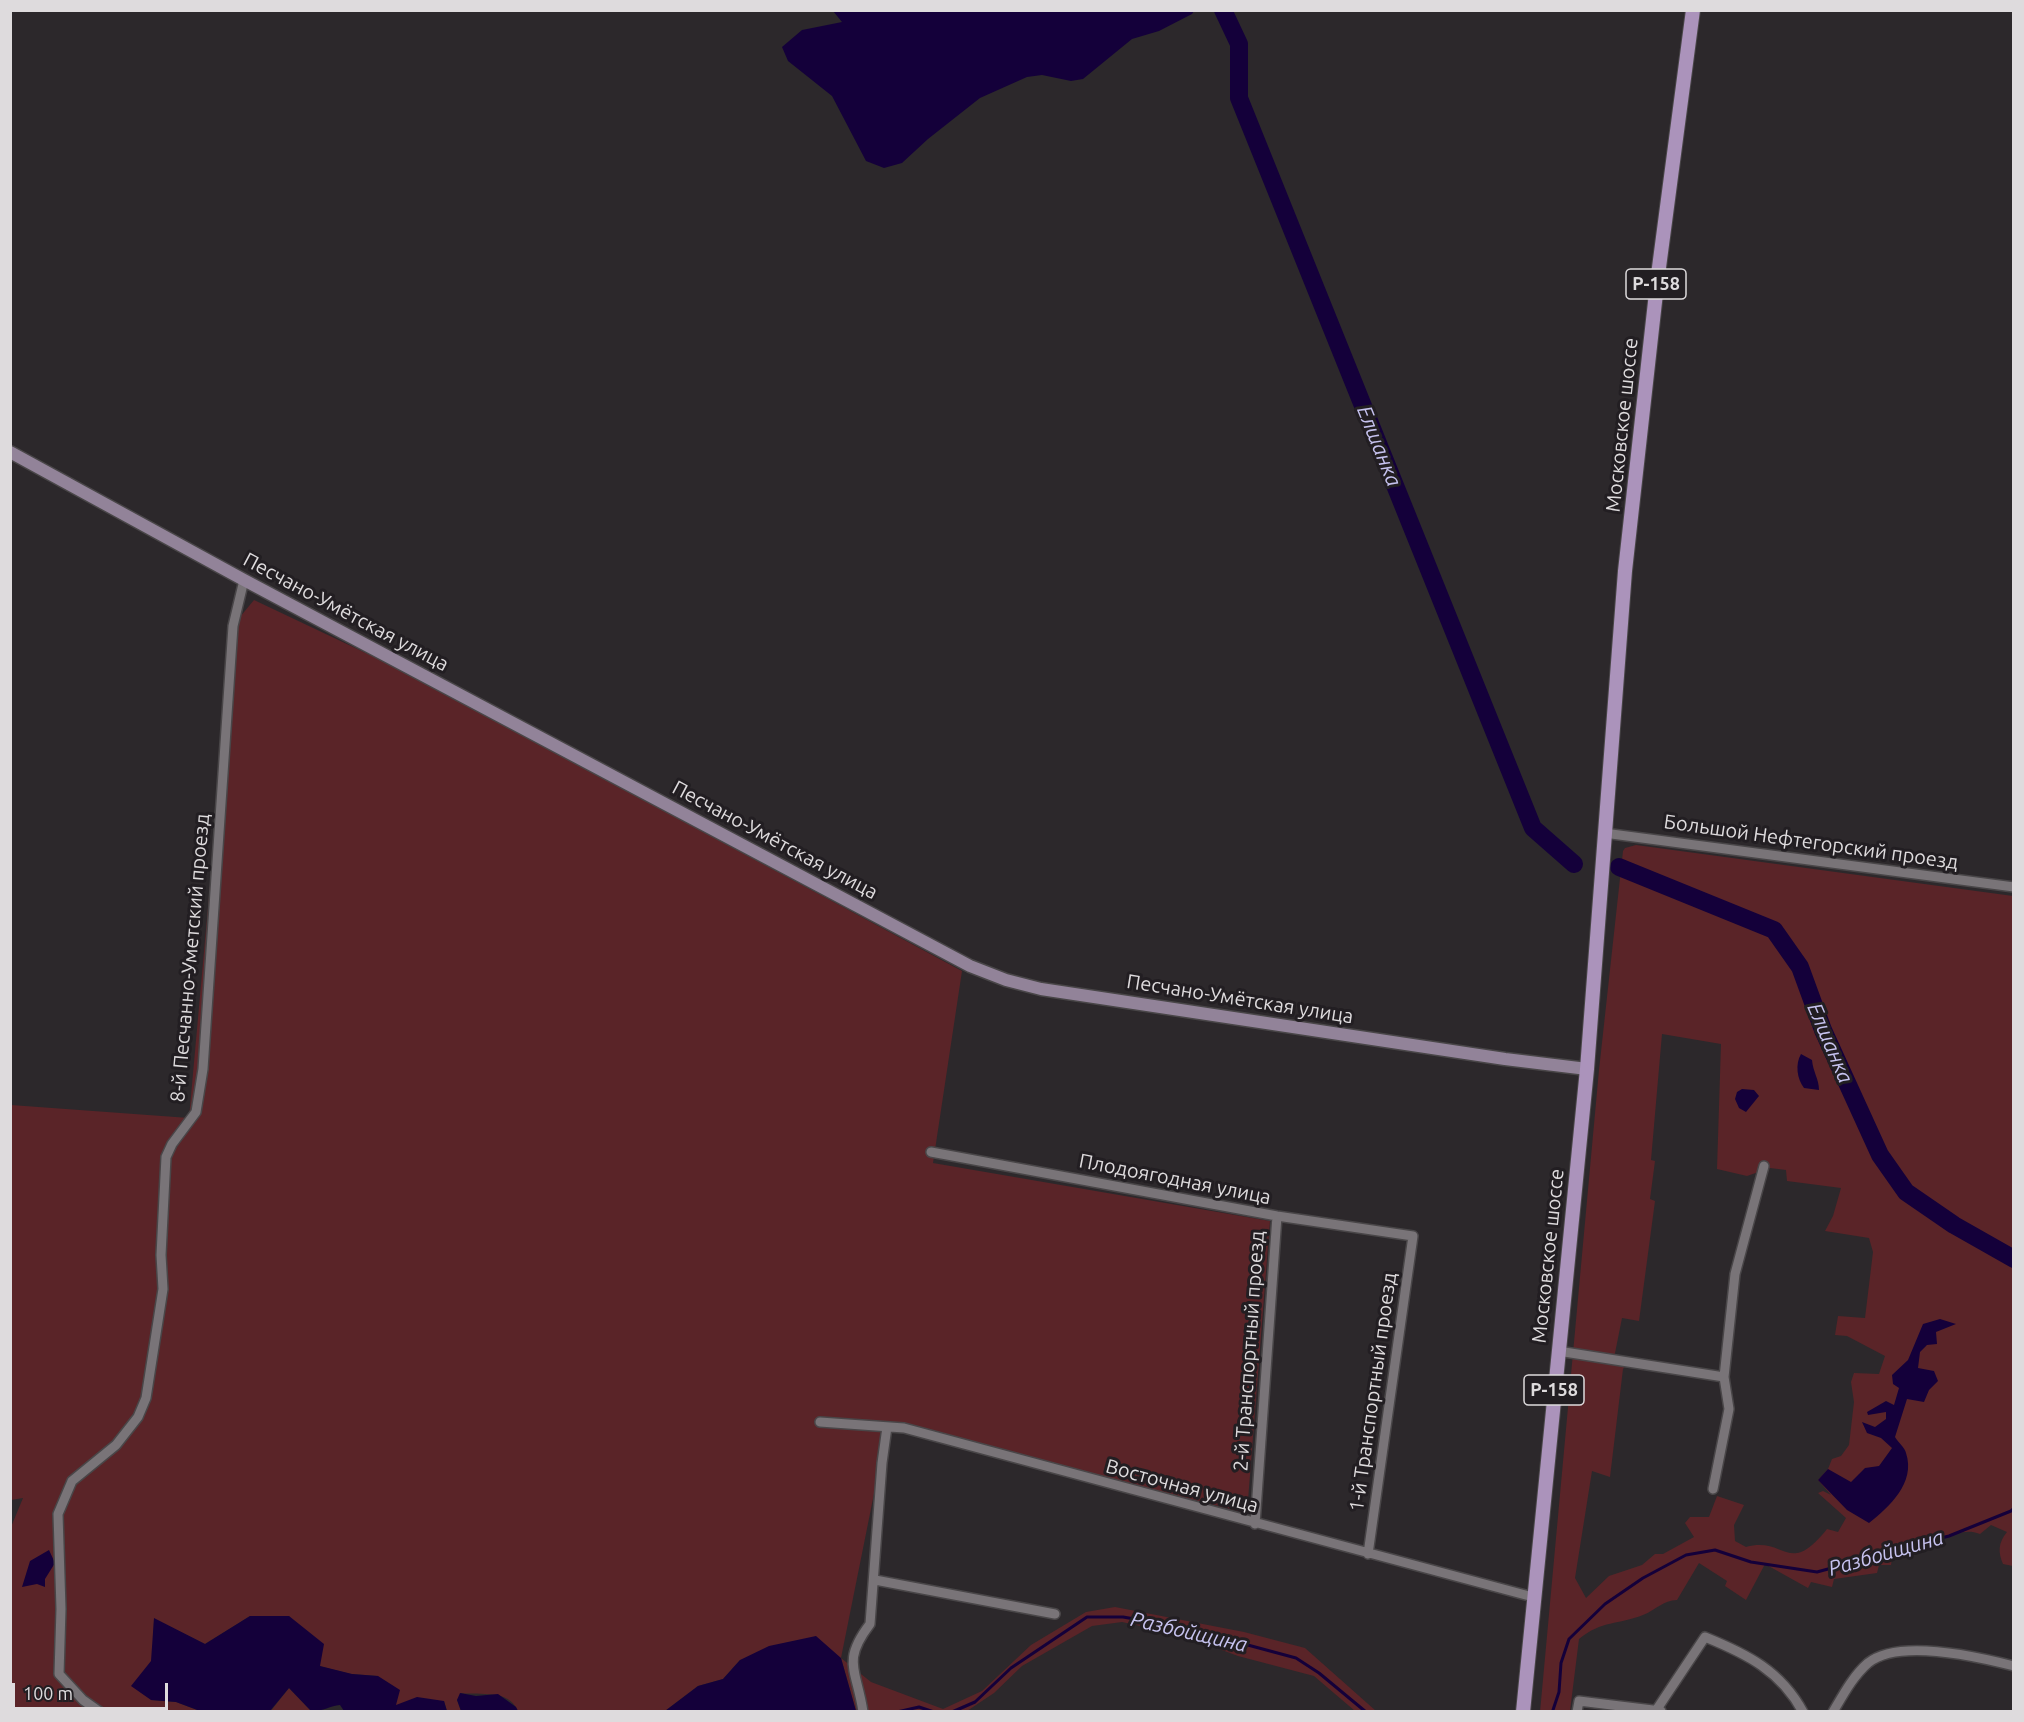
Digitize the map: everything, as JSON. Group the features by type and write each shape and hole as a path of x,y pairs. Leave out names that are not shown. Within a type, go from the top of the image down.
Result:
{"main road":[{"name":"Московское шоссе","path":"1523,1712 1587,1069 1616,664 1669,184 1693,10"},
{"name":"Песчано-Умётская улица","path":"10,452 244,580 970,966 1006,980 1041,989 1505,1059 1587,1069"}],"street":[{"name":"8-й Песчанно-Уметский проезд","path":"100,1712 83,1700 59,1674 61,1597 58,1514 72,1481 126,1433 138,1417 146,1398 163,1289 161,1255 166,1157 172,1143 196,1112 203,1070 233,626 244,580"},
{"name":"Большой Нефтегорский проезд","path":"1603,839 2013,887"},
{"name":"Плодоягодная улица","path":"931,1152 1277,1216 1413,1236"},
{"path":"1713,1489 1729,1409 1724,1377 1736,1274 1764,1166"},
{"name":"2-й Транспортный проезд","path":"1255,1524 1277,1216"},
{"name":"1-й Транспортный проезд","path":"1368,1554 1413,1236"},
{"path":"1558,1351 1724,1377"},
{"name":"Восточная улица","path":"820,1422 904,1428 1533,1597"},
{"path":"863,1712 852,1664 856,1642 870,1624 882,1463 887,1427"},
{"path":"875,1580 1055,1614"},
{"path":"1576,1712 1579,1701 1660,1710 1705,1637 1758,1661 1778,1676 1803,1712"},
{"path":"1833,1712 1854,1679 1869,1662 1884,1655 1902,1652 1953,1654 2013,1666"}],"shaded area":[{"path":"833,11 1194,11 1159,31 1132,39 1083,79 1071,81 1042,75 1027,77 980,98 902,163 884,168 866,161 832,96 788,61 782,47 802,30 842,22"},
{"path":"254,600 406,672 962,971 933,1163 1270,1221 1247,1513 888,1424 841,1658 740,1660 723,1679 698,1686 665,1711 518,1711 508,1699 501,1696 461,1693 457,1700 461,1711 447,1711 444,1701 396,1706 378,1676 351,1674 319,1666 289,1616 250,1616 205,1644 154,1619 151,1700 176,1702 200,1711 11,1711 11,1527 23,1498 11,1500 11,1105 189,1118 217,807 230,629"},
{"path":"1636,845 2013,896 2013,1566 2003,1564 2000,1555 2000,1544 2007,1532 1991,1525 1980,1534 1967,1532 1947,1536 1935,1534 1908,1549 1893,1552 1891,1565 1879,1565 1877,1573 1834,1579 1832,1587 1811,1582 1808,1588 1765,1564 1746,1600 1725,1586 1727,1581 1699,1563 1677,1600 1664,1603 1643,1615 1595,1629 1579,1639 1570,1711 1540,1712 1599,1070 1625,848","holes":["1662,1034 1721,1044 1717,1169 1747,1176 1770,1168 1786,1170 1787,1181 1841,1188 1833,1216 1825,1231 1869,1238 1873,1252 1865,1318 1838,1316 1835,1335 1847,1336 1885,1356 1879,1374 1854,1373 1851,1382 1854,1402 1849,1445 1841,1456 1832,1459 1828,1469 1818,1480 1831,1495 1823,1491 1818,1493 1846,1518 1838,1532 1827,1529 1804,1551 1787,1552 1759,1545 1746,1547 1735,1541 1734,1525 1744,1505 1717,1496 1709,1517 1690,1517 1685,1523 1694,1537 1663,1554 1655,1554 1642,1565 1609,1576 1586,1598 1575,1578 1592,1471 1610,1477 1623,1369 1630,1360 1614,1358 1622,1318 1639,1321 1655,1201 1650,1199 1655,1161 1651,1160"]},
{"path":"1801,1054 1812,1060 1819,1090 1804,1088 1798,1076 1797,1067"},
{"path":"1742,1089 1754,1090 1759,1096 1746,1112 1739,1108 1735,1099 1737,1092"},
{"path":"1940,1319 1956,1324 1936,1332 1937,1344 1927,1345 1920,1352 1918,1368 1934,1371 1938,1381 1929,1390 1924,1402 1907,1399 1895,1437 1905,1451 1908,1464 1904,1484 1885,1510 1869,1523 1847,1510 1818,1480 1828,1469 1851,1482 1865,1468 1879,1466 1892,1448 1881,1438 1867,1433 1862,1422 1875,1427 1886,1419 1886,1412 1868,1415 1867,1412 1886,1401 1894,1405 1899,1388 1893,1384 1892,1375 1908,1360 1923,1324"},
{"path":"49,1550 55,1563 45,1579 45,1587 37,1584 22,1587 30,1561"},
{"path":"1115,1607 1244,1632 1305,1648 1376,1711 1355,1711 1314,1676 1238,1656 1179,1634 1122,1622 1092,1626 1022,1666 994,1693 967,1711 856,1711 841,1658 871,1682 943,1709 982,1691 1031,1645 1086,1612"},
{"path":"250,1616 289,1616 324,1644 320,1666 352,1674 378,1676 400,1690 396,1705 417,1697 444,1701 447,1711 344,1711 340,1705 311,1711 289,1688 270,1711 200,1711 176,1702 151,1700 131,1686 151,1661 154,1618 205,1644"},
{"path":"816,1636 841,1658 856,1711 665,1711 698,1686 723,1679 740,1660 769,1646"},
{"path":"289,1688 311,1711 270,1712"},
{"path":"460,1693 476,1696 498,1694 518,1711 461,1711 457,1700"}],"waterway":[{"name":"Елшанка","path":"1223,10 1239,44 1239,98 1533,828 1574,864"},
{"name":"Елшанка","path":"1619,867 1774,930 1800,967 1823,1030 1880,1155 1906,1192 1954,1225 2014,1259"},
{"name":"Разбойщина","path":"1553,1710 1559,1692 1561,1663 1569,1639 1605,1604 1643,1578 1686,1555 1715,1550 1751,1562 1817,1572 1949,1536 2014,1508"},
{"name":"Разбойщина","path":"952,1712 975,1702 1011,1668 1087,1617 1123,1617 1181,1627 1296,1658 1319,1673 1366,1712"},
{"name":"Разбойщина","path":"897,1712 919,1707 934,1712"}]}
